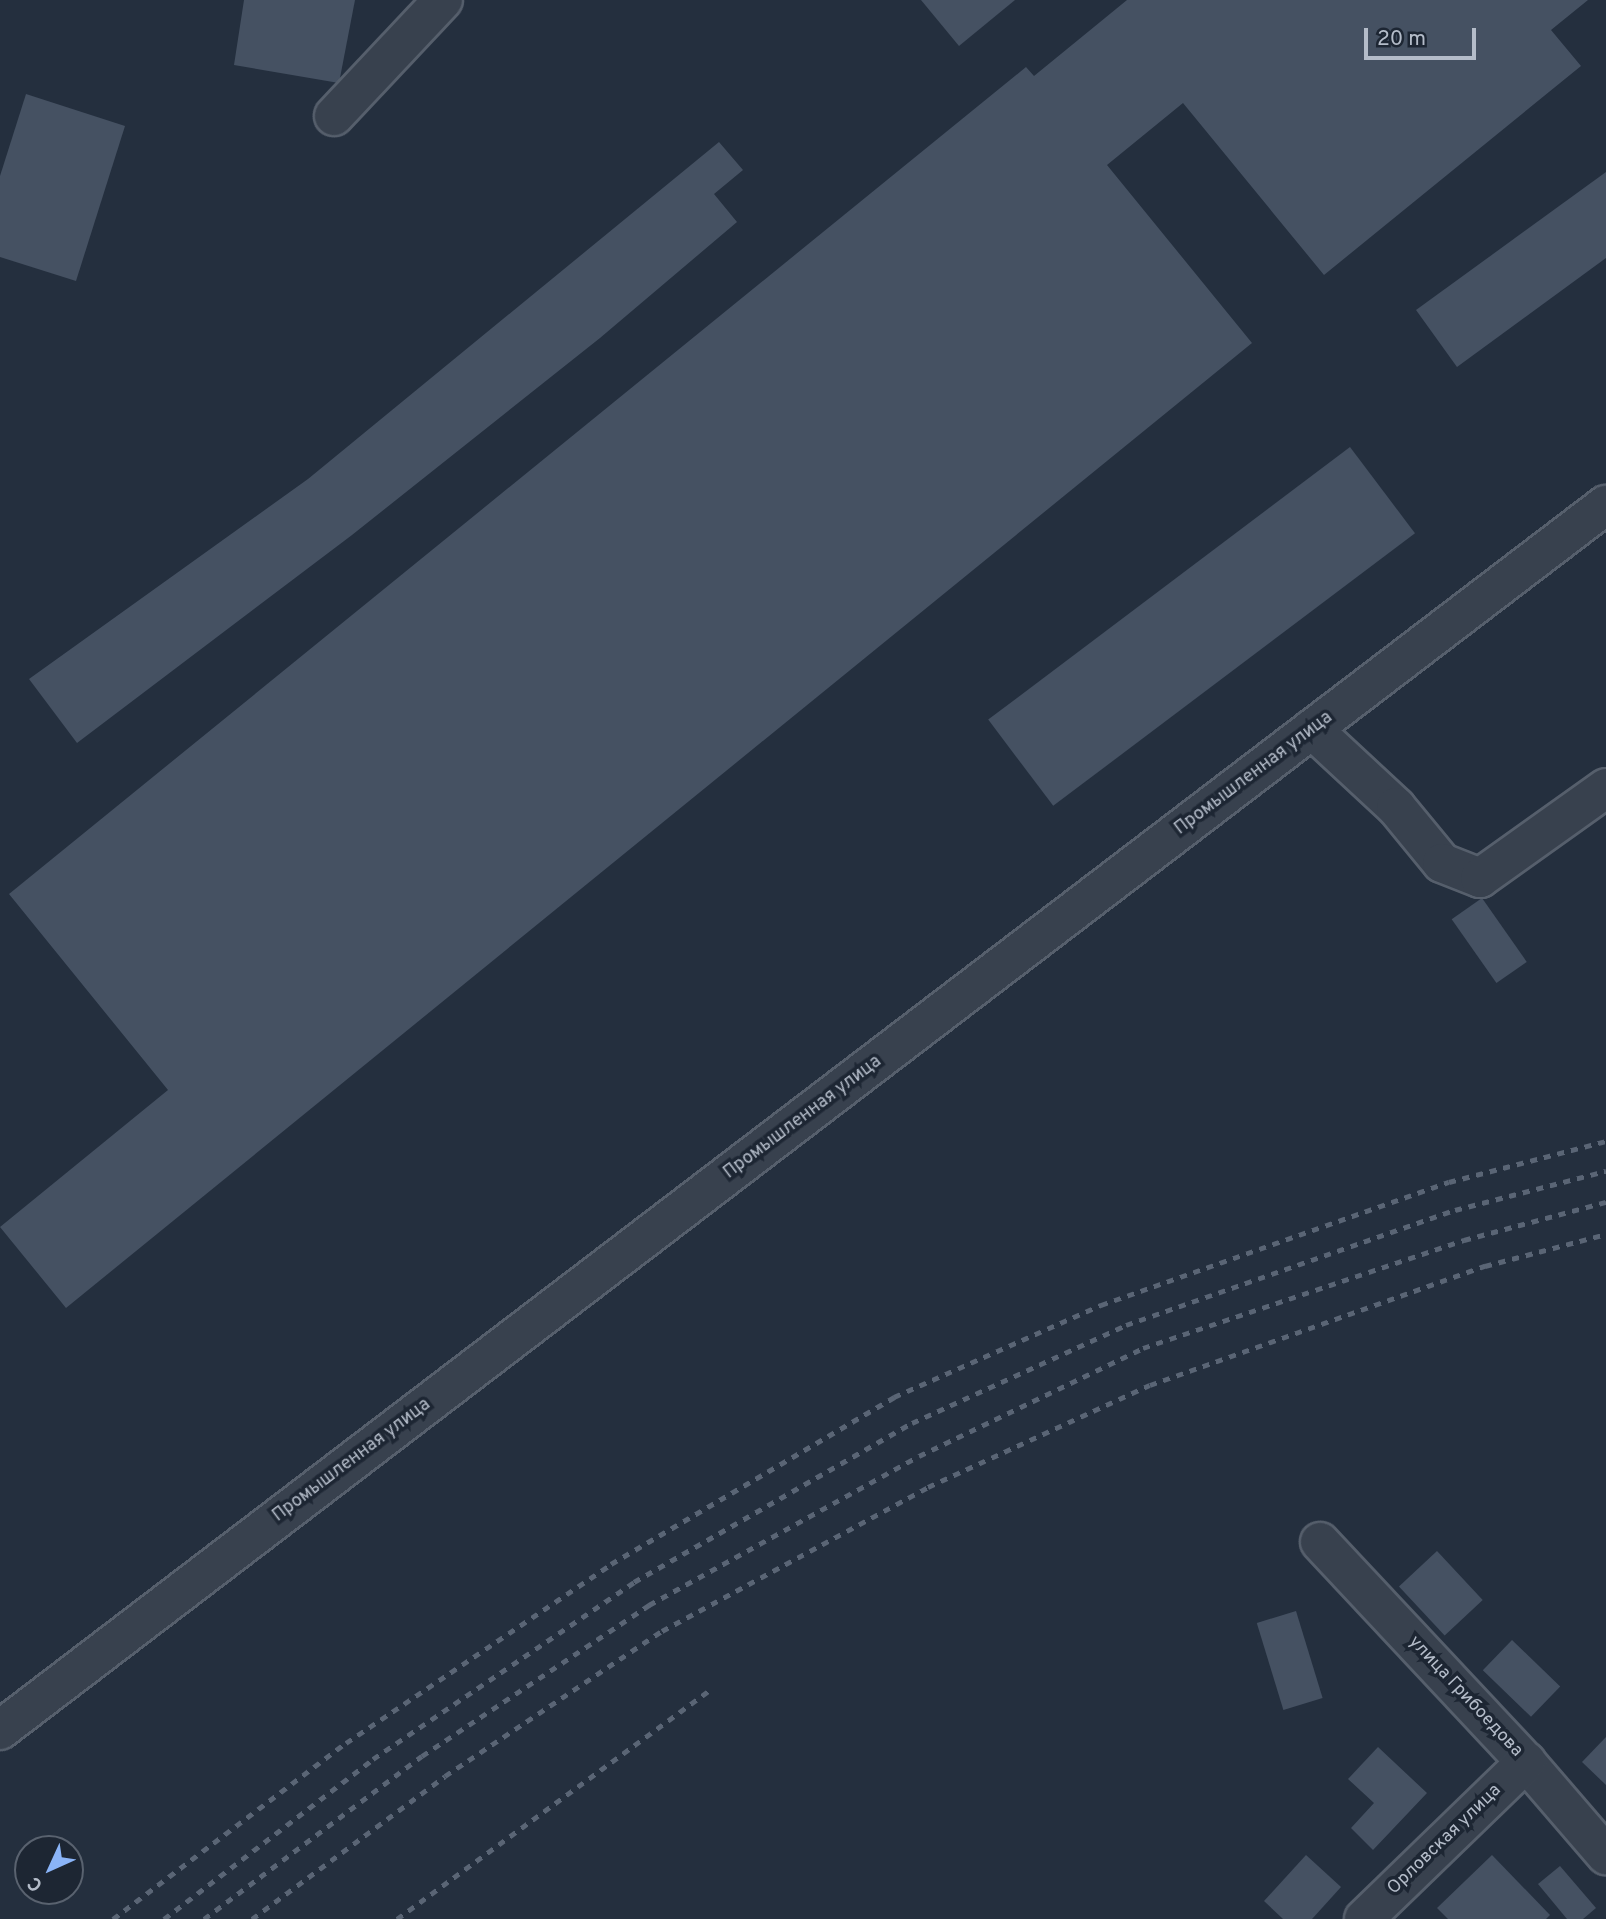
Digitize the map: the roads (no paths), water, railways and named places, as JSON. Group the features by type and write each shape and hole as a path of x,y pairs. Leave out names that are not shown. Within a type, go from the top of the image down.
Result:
{"street":[{"path":"334,116 443,0"},
{"name":"Промышленная улица","path":"0,1730 1606,505"},
{"path":"1312,729 1396,807 1442,863 1480,878 1606,788"},
{"name":"улица Грибоедова","path":"1320,1542 1526,1762 1606,1855"},
{"name":"Орловская улица","path":"1364,1919 1526,1762"}],"railway":[{"path":"113,1919 346,1743 611,1564 894,1397 1101,1305 1449,1182 1606,1141"},
{"path":"164,1919 373,1759 634,1582 912,1423 1126,1325 1455,1210 1606,1171"},
{"path":"204,1919 422,1756 649,1605 919,1456 1143,1348 1464,1240 1606,1202"},
{"path":"252,1919 445,1776 662,1631 928,1487 1150,1385 1485,1266 1606,1234"},
{"path":"397,1919 711,1689"}]}
